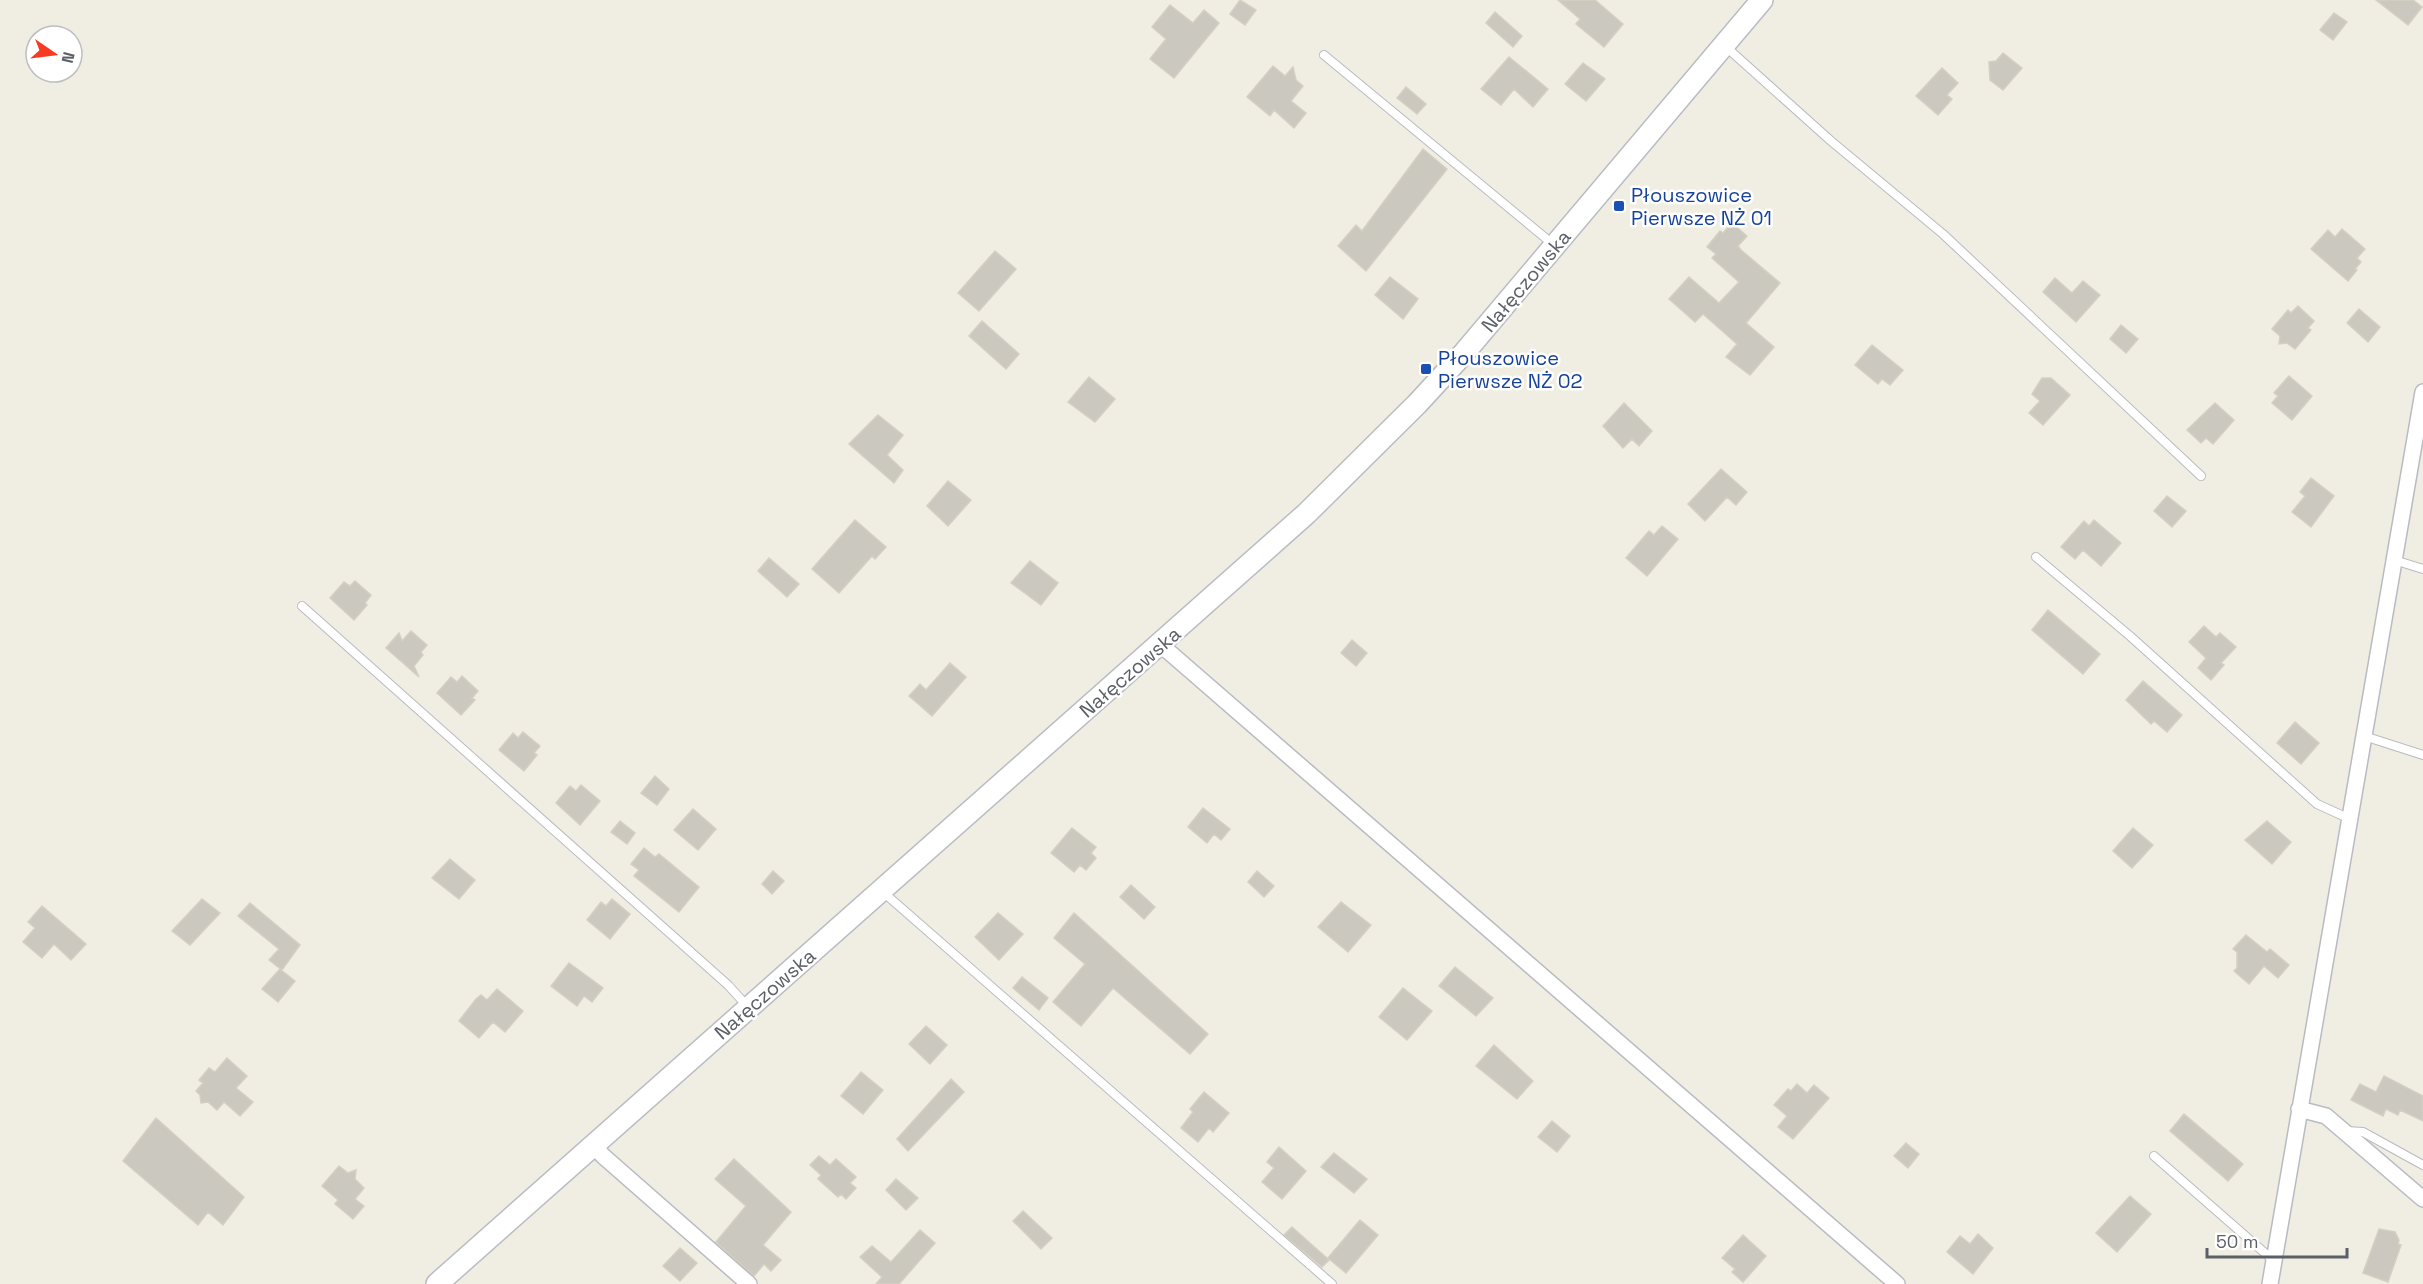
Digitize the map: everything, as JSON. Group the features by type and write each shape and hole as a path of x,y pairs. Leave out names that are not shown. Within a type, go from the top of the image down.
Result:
{"main road":[{"name":"Nałęczowska","path":"437,1284 1291,528 1458,360 1762,0"}],"street":[{"path":"2270,1284 2423,392"},
{"path":"1161,645 1897,1284"},
{"path":"2299,1109 2326,1116 2423,1198"},
{"path":"595,1145 602,1155 749,1284"}],"lane":[{"path":"1724,45 1831,141 1943,234 2201,476"},
{"path":"1324,55 1556,246"},
{"path":"2036,557 2130,636 2317,804 2350,819"},
{"path":"2394,560 2423,569"},
{"path":"302,606 728,985 749,1008"},
{"path":"2364,736 2423,755"},
{"path":"883,890 897,905 1332,1284"},
{"path":"2344,1131 2363,1132 2423,1165"},
{"path":"2154,1156 2274,1261"}],"building":[{"path":"1240,0 1256,10 1245,25 1230,14"},
{"path":"1558,0 1595,0 1623,24 1604,47 1576,24 1580,19"},
{"path":"2376,0 2413,0 2422,7 2408,25"},
{"path":"1170,5 1193,23 1204,10 1219,23 1174,78 1150,59 1166,39 1152,27"},
{"path":"1495,12 1522,36 1513,47 1486,23"},
{"path":"2334,13 2347,22 2333,40 2320,30"},
{"path":"2003,53 2022,68 2003,90 1990,80 1989,62 1996,61"},
{"path":"1509,57 1548,89 1533,107 1514,89 1501,105 1481,89"},
{"path":"1583,63 1605,79 1586,101 1565,84"},
{"path":"1273,66 1285,76 1293,67 1296,80 1303,86 1291,101 1306,113 1294,128 1274,110 1270,116 1247,97"},
{"path":"1942,68 1958,83 1947,95 1952,99 1938,115 1916,96"},
{"path":"1406,87 1426,104 1417,114 1397,98"},
{"path":"1423,149 1447,169 1366,271 1338,246 1356,225 1362,231"},
{"path":"1732,223 1747,236 1738,246 1741,250 1780,283 1746,323 1774,347 1750,375 1726,357 1737,344 1703,314 1695,322 1669,299 1689,277 1719,303 1739,282 1712,258 1716,254 1707,247 1720,231 1723,233"},
{"path":"2342,229 2365,249 2357,258 2361,262 2348,281 2311,249 2328,230 2335,237"},
{"path":"995,251 1016,269 979,311 958,293"},
{"path":"1390,277 1418,299 1403,319 1375,295"},
{"path":"2055,278 2072,293 2083,281 2100,295 2076,322 2043,292"},
{"path":"2298,306 2314,321 2308,328 2311,330 2295,349 2287,343 2279,344 2280,336 2272,329 2288,310 2291,313"},
{"path":"2359,309 2380,327 2368,342 2347,323"},
{"path":"982,321 1019,354 1006,369 969,336"},
{"path":"2121,325 2138,339 2126,353 2110,339"},
{"path":"1872,345 1903,370 1890,385 1882,379 1878,384 1855,365"},
{"path":"2289,376 2312,396 2292,420 2272,403 2278,396 2274,393"},
{"path":"1089,377 1115,399 1095,422 1068,402"},
{"path":"2042,378 2051,378 2070,395 2043,425 2029,413 2040,401 2032,394"},
{"path":"1624,403 1652,431 1639,446 1632,439 1623,448 1603,426"},
{"path":"2215,403 2234,420 2213,444 2206,438 2201,443 2187,430"},
{"path":"878,415 903,435 887,455 903,470 894,483 849,444"},
{"path":"1721,469 1747,492 1736,505 1727,497 1705,521 1688,504"},
{"path":"2311,478 2334,496 2311,527 2292,512 2305,496 2300,492"},
{"path":"948,481 971,500 948,526 927,506"},
{"path":"2167,496 2186,511 2172,527 2154,511"},
{"path":"855,520 886,547 875,559 872,556 839,593 812,569"},
{"path":"2094,520 2121,543 2101,566 2083,550 2075,559 2061,547 2084,521 2089,526"},
{"path":"1662,526 1678,539 1647,576 1626,558 1649,531 1654,535"},
{"path":"769,558 799,584 787,597 758,571"},
{"path":"1030,561 1058,583 1041,605 1011,583"},
{"path":"355,581 371,595 365,603 367,605 354,620 330,598 344,582 350,586"},
{"path":"2048,610 2100,654 2083,674 2032,630"},
{"path":"2204,626 2216,637 2220,633 2236,647 2221,663 2224,665 2211,680 2198,668 2206,658 2189,642"},
{"path":"411,631 427,645 421,652 423,655 414,666 419,677 386,648 399,633 402,641"},
{"path":"1352,640 1367,653 1356,666 1341,653"},
{"path":"950,663 966,677 932,716 909,696 920,684 926,690"},
{"path":"462,676 478,691 472,698 475,700 461,715 437,693 451,677 457,682"},
{"path":"2143,681 2182,715 2167,732 2154,721 2151,724 2126,700"},
{"path":"2295,722 2319,743 2301,764 2277,743"},
{"path":"523,732 540,746 534,753 537,755 524,771 499,750 513,733 518,738"},
{"path":"655,776 669,789 657,805 641,793"},
{"path":"581,785 600,801 580,825 556,803 570,786 576,791"},
{"path":"1203,808 1230,829 1221,840 1214,834 1207,843 1188,827"},
{"path":"693,809 716,829 698,850 674,830"},
{"path":"620,821 635,833 627,844 611,832"},
{"path":"2267,821 2291,842 2272,864 2245,840"},
{"path":"1072,828 1096,847 1091,853 1096,858 1086,870 1080,865 1074,872 1051,853"},
{"path":"2133,828 2153,845 2132,868 2113,851"},
{"path":"644,848 655,857 659,854 699,887 679,912 634,876 639,870 631,864"},
{"path":"450,859 475,880 459,899 432,878"},
{"path":"773,871 784,881 772,894 762,884"},
{"path":"1257,871 1274,886 1264,897 1248,882"},
{"path":"1131,885 1155,907 1144,919 1120,897"},
{"path":"202,899 220,913 190,945 172,931"},
{"path":"612,899 630,914 610,939 587,920 601,902 606,906"},
{"path":"1341,902 1371,925 1348,952 1318,927"},
{"path":"250,903 300,945 282,970 269,960 279,949 238,916"},
{"path":"42,906 86,944 71,960 54,944 42,958 23,942 35,928 28,922"},
{"path":"998,913 1023,934 999,960 975,937"},
{"path":"1074,913 1208,1034 1190,1054 1113,988 1081,1026 1053,1002 1085,964 1054,938"},
{"path":"2246,935 2267,952 2270,949 2289,965 2278,978 2264,966 2249,984 2234,971 2237,968 2237,952 2233,949"},
{"path":"569,963 603,988 592,1002 584,996 577,1006 551,986"},
{"path":"1455,967 1493,998 1476,1016 1439,986"},
{"path":"280,969 295,981 278,1002 262,989"},
{"path":"1022,977 1048,998 1039,1010 1013,988"},
{"path":"1403,988 1432,1011 1407,1040 1379,1017"},
{"path":"497,989 523,1011 505,1032 493,1022 479,1038 459,1021 476,999 481,995 487,1000"},
{"path":"926,1026 947,1045 930,1064 909,1044"},
{"path":"1494,1045 1533,1081 1517,1099 1476,1066"},
{"path":"227,1058 247,1076 236,1088 253,1102 240,1116 224,1102 217,1110 208,1102 201,1103 200,1095 196,1091 203,1083 199,1080 209,1068 215,1072"},
{"path":"861,1072 883,1090 863,1114 841,1096"},
{"path":"2384,1076 2423,1096 2423,1121 2400,1110 2398,1115 2386,1109 2383,1116 2351,1100 2360,1084 2376,1092"},
{"path":"951,1079 964,1092 908,1151 897,1139"},
{"path":"1797,1084 1807,1093 1814,1085 1829,1098 1793,1139 1778,1127 1787,1116 1774,1105 1788,1089 1791,1091"},
{"path":"1204,1092 1229,1113 1213,1132 1209,1128 1198,1142 1181,1128 1193,1112 1190,1109"},
{"path":"2184,1114 2243,1164 2228,1181 2170,1131"},
{"path":"156,1118 244,1197 223,1225 208,1212 198,1225 123,1161"},
{"path":"1552,1121 1570,1136 1557,1152 1538,1137"},
{"path":"1906,1143 1919,1154 1908,1168 1894,1156"},
{"path":"1279,1147 1306,1171 1282,1199 1262,1182 1274,1168 1267,1162"},
{"path":"1334,1153 1367,1179 1354,1193 1321,1167"},
{"path":"819,1156 830,1165 836,1159 856,1177 850,1183 856,1188 846,1199 841,1194 838,1197 818,1179 821,1175 810,1165"},
{"path":"734,1159 791,1212 763,1245 781,1260 771,1271 764,1264 754,1276 716,1242 746,1206 715,1179"},
{"path":"339,1166 348,1173 356,1170 355,1179 364,1188 355,1199 364,1206 353,1219 335,1204 338,1200 322,1186"},
{"path":"896,1179 918,1198 906,1210 886,1190"},
{"path":"2130,1196 2151,1214 2117,1252 2096,1233"},
{"path":"1023,1211 1052,1238 1041,1249 1013,1221"},
{"path":"1360,1220 1378,1235 1346,1273 1328,1258"},
{"path":"1292,1227 1329,1260 1322,1267 1284,1235"},
{"path":"2379,1229 2395,1232 2399,1240 2398,1244 2401,1245 2388,1282 2363,1273"},
{"path":"920,1230 935,1243 899,1284 876,1284 882,1277 860,1257 872,1246 891,1262"},
{"path":"1978,1234 1993,1248 1973,1274 1947,1252 1960,1236 1970,1244"},
{"path":"1743,1235 1766,1256 1743,1282 1732,1272 1735,1269 1722,1258"},
{"path":"680,1248 697,1263 680,1281 663,1266"}],"place":[{"name":"Płouszowice Pierwsze NŻ 01","path":"1619,206"},
{"name":"Płouszowice Pierwsze NŻ 02","path":"1426,369"}]}
